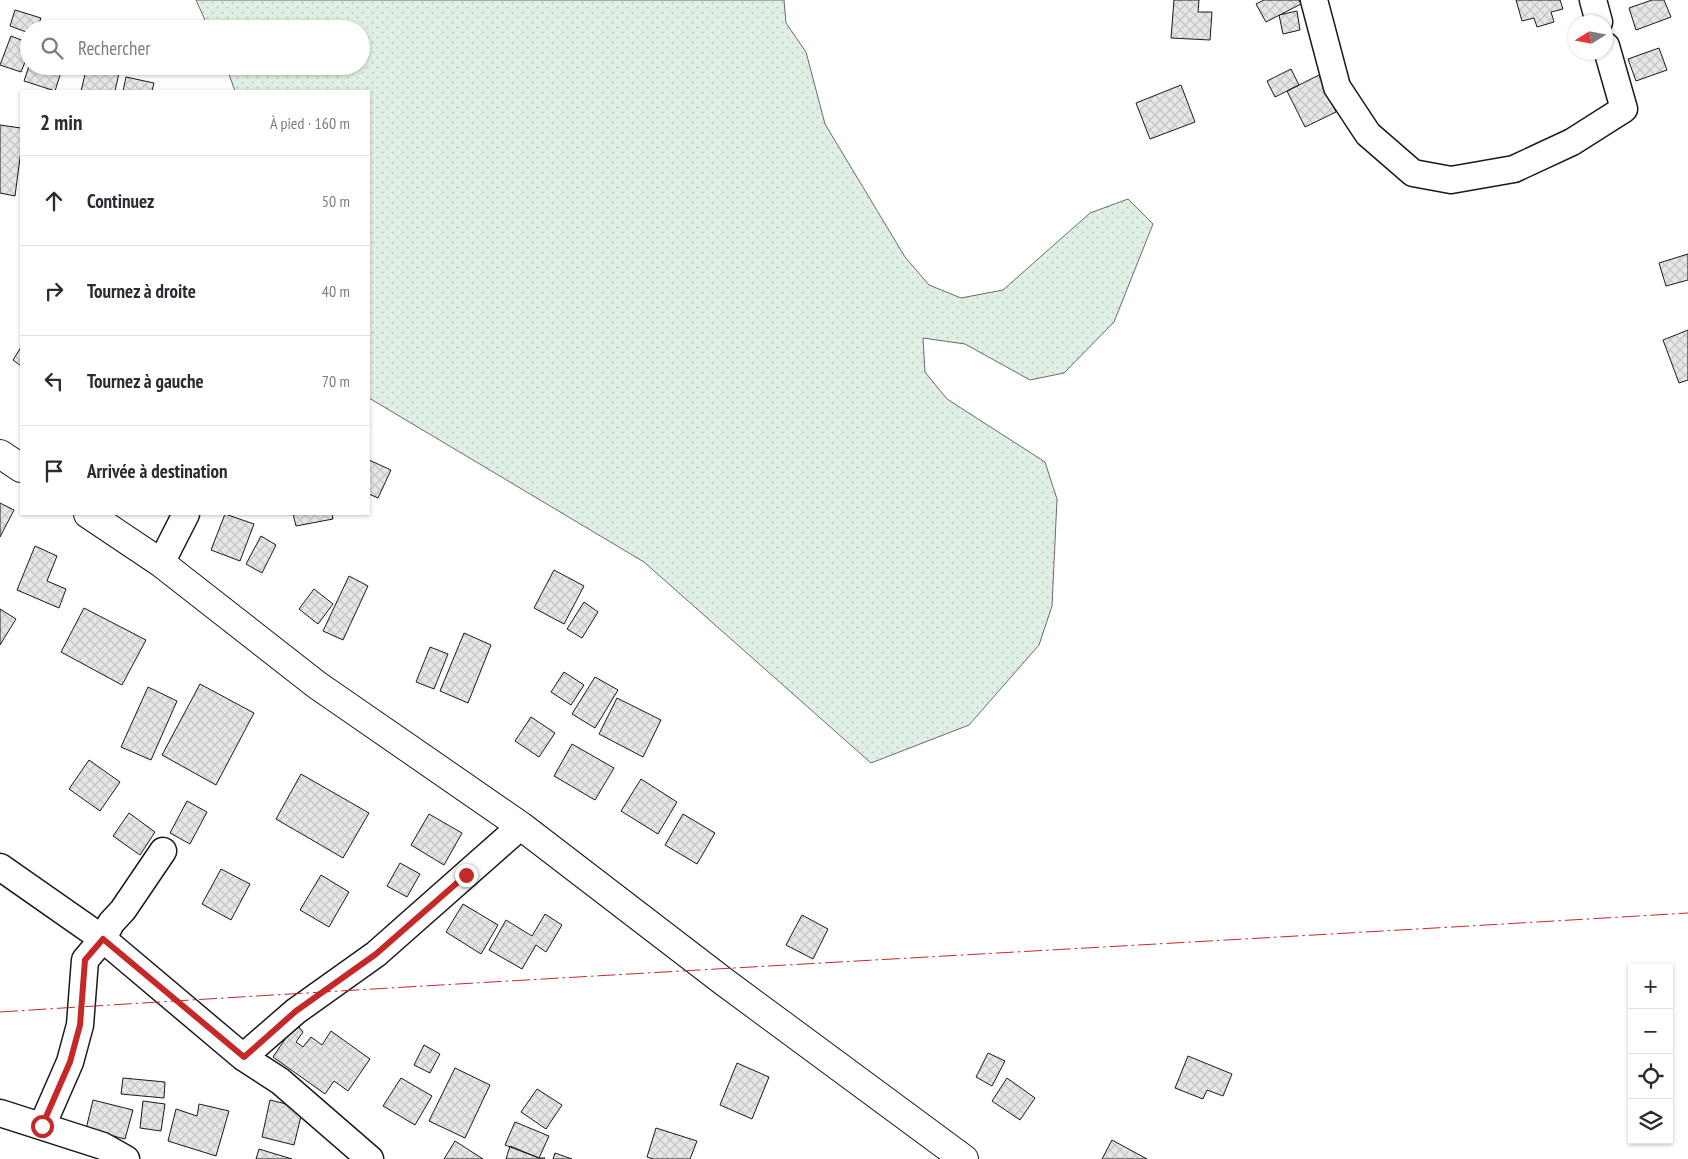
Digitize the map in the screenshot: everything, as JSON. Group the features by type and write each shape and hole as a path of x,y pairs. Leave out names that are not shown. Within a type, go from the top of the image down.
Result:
{"highway":[{"path":"0,454 20,467"},
{"path":"89,515 161,564 317,685 521,826 723,981 964,1159"}],"street":[{"path":"1314,0 1337,87 1368,134 1413,173 1450,180 1514,169 1572,142 1624,109 1610,60"},
{"path":"1593,0 1597,15"},
{"path":"161,564 186,515"},
{"path":"244,1057 296,1011 376,954 521,826"},
{"path":"42,1126 70,1062 80,1025 85,960 103,939 111,923 123,910 163,851"},
{"path":"0,867 103,939 244,1057 280,1081 370,1159"},
{"path":"0,1113 42,1126 101,1152 126,1159"}],"green space":[{"path":"196,0 784,0 786,23 806,52 825,124 905,257 929,285 961,298 1003,290 1090,213 1128,199 1153,224 1114,322 1064,373 1030,380 965,344 923,338 925,372 947,399 1045,462 1057,499 1052,606 1039,645 969,725 871,763 644,562 370,399 370,90 235,90 229,75 370,75 370,20 205,20"}],"building":[{"path":"1174,0 1199,0 1198,12 1212,12 1210,40 1171,38"},
{"path":"1264,0 1299,0 1301,4 1266,22 1256,4"},
{"path":"1516,0 1560,0 1563,9 1551,12 1554,22 1537,27 1534,18 1522,21"},
{"path":"1652,0 1664,0 1671,17 1636,30 1629,8"},
{"path":"15,10 41,18 40,20 20,20 20,30 10,26"},
{"path":"1297,11 1300,30 1283,34 1279,15"},
{"path":"11,36 20,40 20,72 0,65"},
{"path":"1659,48 1667,70 1636,81 1628,59"},
{"path":"1291,69 1299,85 1275,97 1267,81"},
{"path":"26,75 60,75 55,90 24,81"},
{"path":"85,75 119,75 115,90 81,90"},
{"path":"1319,75 1336,112 1305,127 1287,91"},
{"path":"126,77 154,83 152,90 123,90"},
{"path":"1181,85 1195,122 1150,139 1136,103"},
{"path":"0,125 20,128 20,158 15,196 0,193"},
{"path":"1688,254 1688,280 1666,286 1659,263"},
{"path":"1688,330 1688,380 1679,383 1663,340"},
{"path":"20,349 20,365 13,360"},
{"path":"370,460 391,470 378,498 370,494"},
{"path":"0,503 14,510 0,537"},
{"path":"225,515 254,524 240,561 211,550"},
{"path":"293,515 332,515 333,519 296,526"},
{"path":"261,536 276,545 262,573 246,564"},
{"path":"35,546 57,556 47,581 66,589 59,608 17,590"},
{"path":"554,570 584,586 564,624 534,608"},
{"path":"349,576 368,586 343,640 323,631"},
{"path":"314,589 333,604 318,624 299,609"},
{"path":"584,602 598,612 582,638 567,629"},
{"path":"84,608 146,640 122,685 61,652"},
{"path":"0,609 16,619 0,645"},
{"path":"464,633 491,645 468,703 440,691"},
{"path":"430,647 448,654 434,689 416,682"},
{"path":"564,672 584,685 571,705 551,692"},
{"path":"595,677 618,690 595,728 572,714"},
{"path":"200,684 254,713 216,785 162,755"},
{"path":"148,687 177,701 151,760 121,747"},
{"path":"617,698 661,720 643,757 599,734"},
{"path":"531,717 555,733 539,757 515,741"},
{"path":"572,744 614,768 595,800 554,776"},
{"path":"89,760 120,782 100,811 69,789"},
{"path":"301,774 369,813 343,858 276,819"},
{"path":"641,779 677,802 658,834 621,811"},
{"path":"187,801 207,812 190,844 170,833"},
{"path":"129,813 155,832 140,855 113,836"},
{"path":"429,814 462,833 444,865 411,845"},
{"path":"683,814 715,833 697,864 665,845"},
{"path":"400,863 420,874 407,897 387,886"},
{"path":"221,869 250,884 231,920 202,904"},
{"path":"321,875 349,892 329,927 300,910"},
{"path":"463,904 498,925 481,954 446,932"},
{"path":"545,914 562,925 546,952 536,945 522,969 489,950 506,920 532,936"},
{"path":"802,915 828,929 813,959 786,945"},
{"path":"296,1023 303,1032 296,1042 303,1047 311,1037 322,1045 331,1031 370,1059 348,1091 334,1081 325,1094 273,1057"},
{"path":"424,1045 440,1054 430,1073 414,1065"},
{"path":"988,1053 1005,1061 992,1086 976,1077"},
{"path":"1188,1056 1232,1074 1223,1096 1207,1090 1203,1099 1175,1088"},
{"path":"737,1063 769,1077 752,1119 720,1105"},
{"path":"455,1068 490,1085 465,1138 429,1121"},
{"path":"123,1078 165,1082 164,1098 121,1094"},
{"path":"401,1078 432,1096 415,1125 383,1106"},
{"path":"1007,1078 1035,1098 1020,1120 992,1101"},
{"path":"537,1089 562,1105 546,1129 521,1112"},
{"path":"93,1100 133,1110 125,1139 86,1129"},
{"path":"270,1100 303,1108 294,1145 262,1137"},
{"path":"143,1101 165,1104 161,1131 140,1128"},
{"path":"199,1104 229,1111 216,1156 168,1141 176,1109 197,1116"},
{"path":"515,1122 549,1136 539,1158 505,1145"},
{"path":"656,1128 697,1141 690,1159 653,1159 647,1157"},
{"path":"1112,1140 1147,1159 1102,1159"},
{"path":"455,1141 483,1159 444,1159"},
{"path":"510,1146 539,1158 545,1158 506,1159"},
{"path":"259,1149 292,1159 256,1159"},
{"path":"555,1153 572,1159 553,1159"}],"power":[{"path":"0,1012 1688,913"}],"route":[{"path":"42,1126 70,1062 80,1025 85,960 103,939 244,1057 296,1011 376,954 400,930 426,912 466,875"}]}
